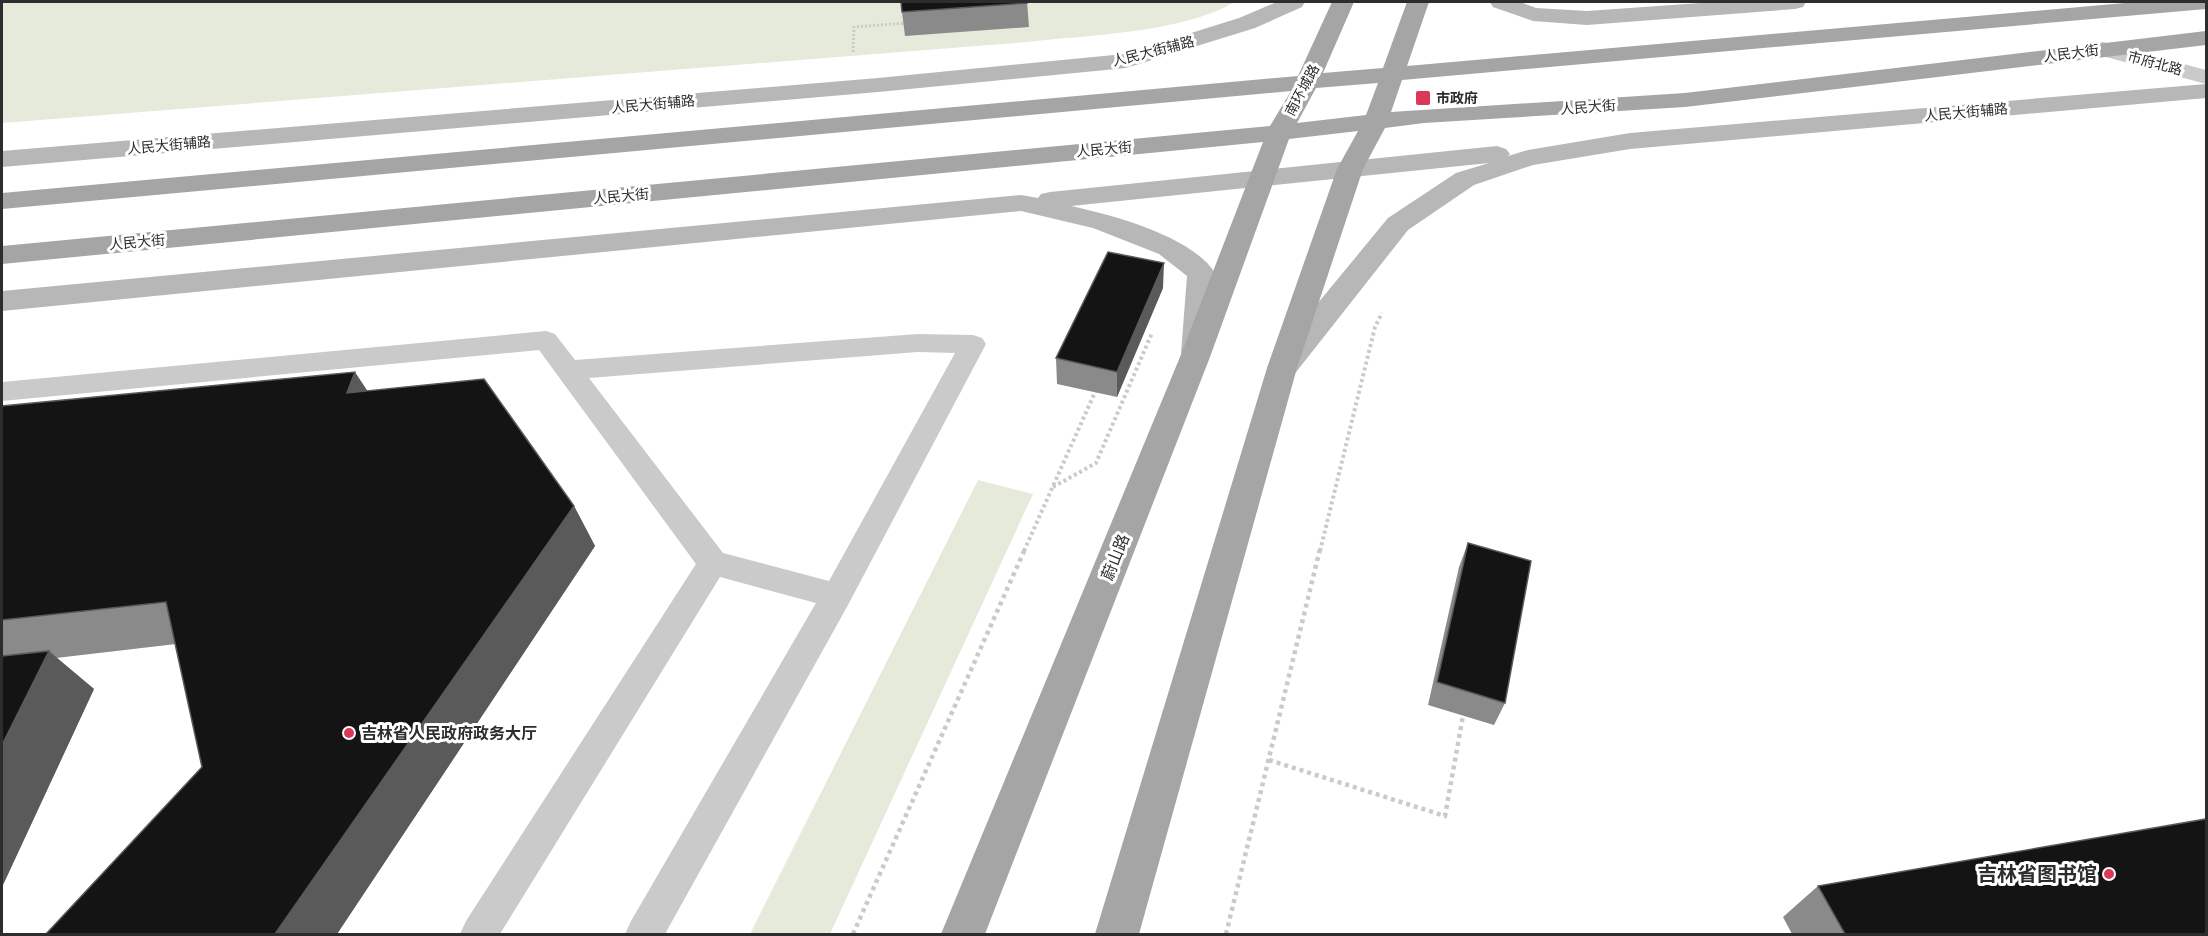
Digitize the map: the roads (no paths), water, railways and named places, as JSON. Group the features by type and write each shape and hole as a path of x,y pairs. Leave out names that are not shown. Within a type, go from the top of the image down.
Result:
{"main road":[{"name":"人民大街辅路","path":"2,159 878,85 1126,61 1247,23 1294,2"},
{"name":"南环城路","path":"1262,178 1279,133 1307,83 1343,2"},
{"path":"1117,934 1282,368 1350,169 1376,121 1418,2"},
{"path":"1501,2 1533,14 1587,18 1795,2"},
{"path":"2,201 2206,2"},
{"name":"人民大街","path":"2,255 1279,133 1424,116 1685,100 2206,38"},
{"name":"人民大街辅路","path":"1630,141 2206,91"},
{"path":"2,301 1022,203 1630,141"},
{"path":"1282,368 1398,224 1465,179 1527,158 1630,141"},
{"name":"蔚山路","path":"963,934 1195,357 1262,178"},
{"path":"1022,203 1101,221 1169,248 1201,273 1195,357"}],"street":[{"name":"市府北路","path":"2103,49 2206,77"}],"lane":[{"path":"2,392 546,340 713,563 837,596"},
{"path":"569,370 918,343 972,344 837,596 644,934"},
{"path":"479,934 713,563"}],"place":[{"name":"市政府","path":"1423,98"},
{"name":"吉林省人民政府政务大厅","path":"349,733"},
{"name":"吉林省图书馆","path":"2109,874"}]}
